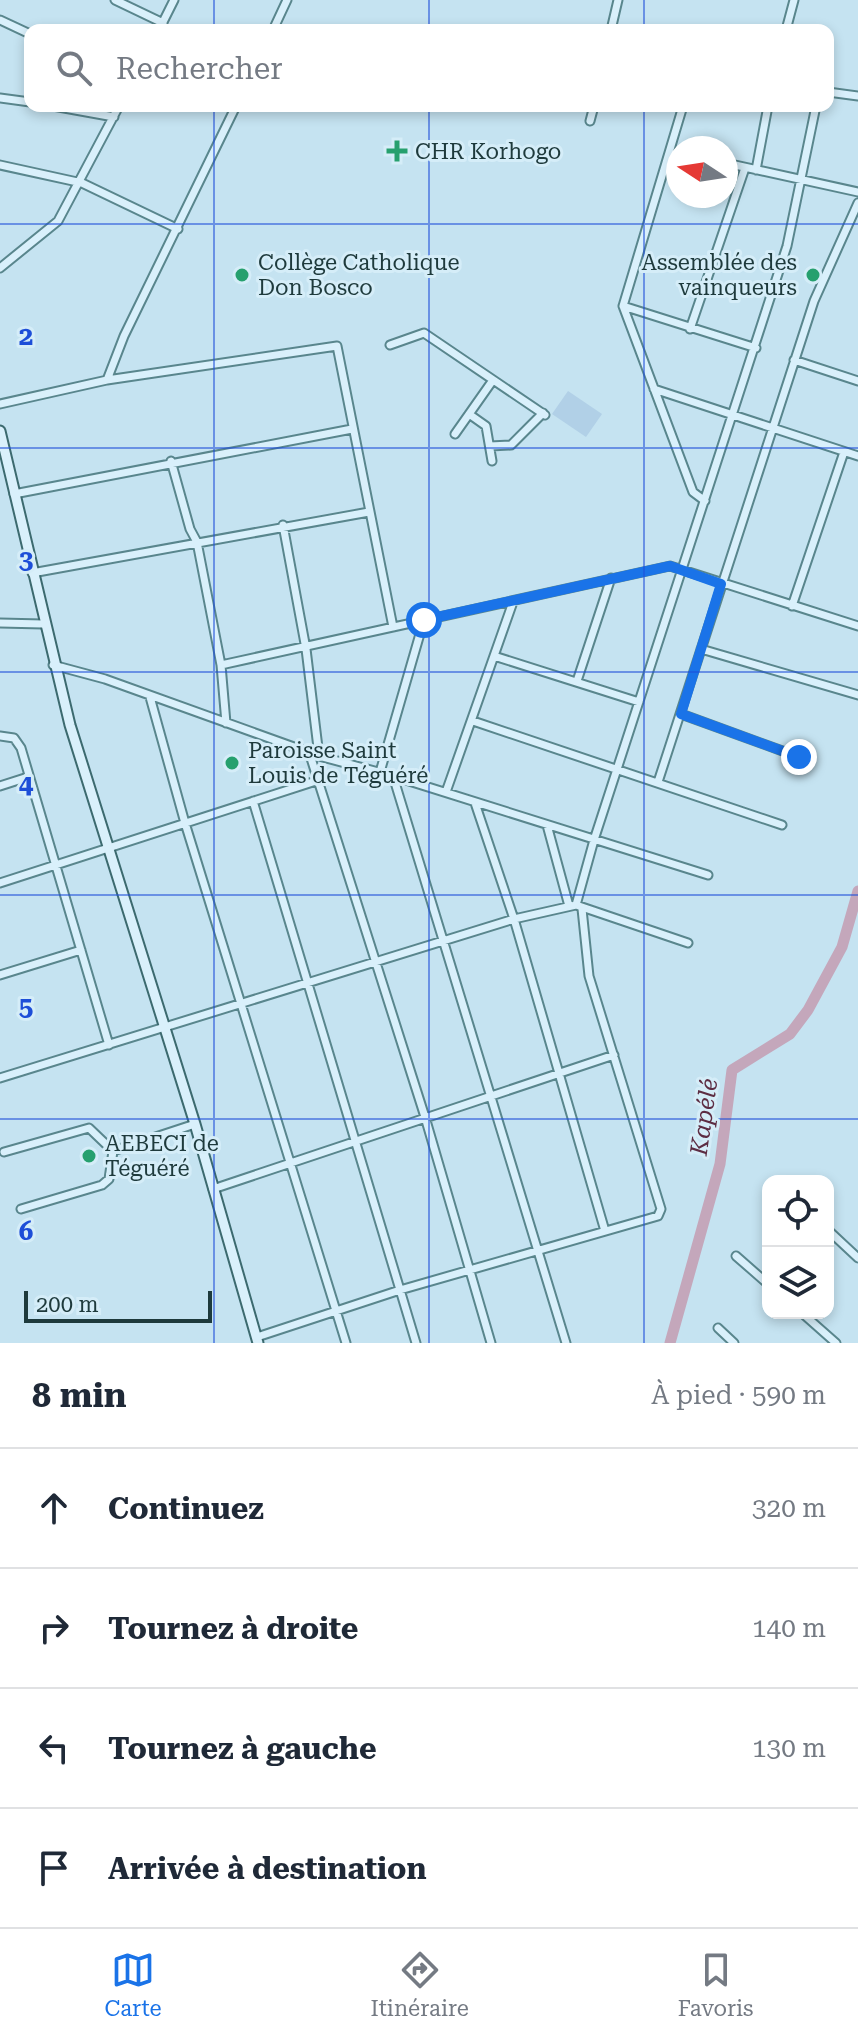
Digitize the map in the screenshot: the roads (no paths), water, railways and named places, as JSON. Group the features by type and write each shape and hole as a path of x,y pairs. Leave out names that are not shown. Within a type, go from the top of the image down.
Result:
{"street":[{"path":"115,0 157,24"},
{"path":"162,24 174,0"},
{"path":"276,24 287,0"},
{"path":"612,24 618,0"},
{"path":"781,0 793,1 787,24"},
{"path":"0,20 24,31"},
{"path":"834,93 858,96"},
{"path":"0,98 24,101"},
{"path":"86,112 114,117"},
{"path":"0,268 58,221 82,183 116,112"},
{"path":"107,380 124,336 233,112"},
{"path":"590,121 592,112"},
{"path":"678,136 682,112"},
{"path":"756,170 767,112"},
{"path":"576,907 594,840 735,414 787,246 815,112"},
{"path":"0,165 82,183 178,229"},
{"path":"738,166 858,192"},
{"path":"690,329 745,168"},
{"path":"666,179 623,306 693,492 705,501"},
{"path":"658,782 814,301 858,203"},
{"path":"623,306 756,348"},
{"path":"390,345 424,333 544,414 511,445 490,446"},
{"path":"0,404 107,380 335,345 340,351 352,429 393,627"},
{"path":"794,360 858,381"},
{"path":"455,434 493,380"},
{"path":"654,389 858,456"},
{"path":"469,414 486,426 492,461"},
{"path":"14,494 171,461 352,429"},
{"path":"0,431 53,665 195,1124 258,1340 400,1290 658,1216 661,1209 589,976 576,907 547,825"},
{"path":"792,606 844,452"},
{"path":"171,461 190,529 197,542 221,665 226,723"},
{"path":"32,573 283,525 369,512"},
{"path":"283,525 306,649 319,756"},
{"path":"221,665 306,649 670,566 858,626"},
{"path":"577,681 611,578"},
{"path":"446,792 513,602"},
{"path":"380,772 424,620"},
{"path":"0,623 43,624"},
{"path":"701,649 858,695"},
{"path":"494,656 639,702"},
{"path":"53,665 319,756 446,792 708,875"},
{"path":"150,697 185,823 346,1343"},
{"path":"681,714 799,757"},
{"path":"473,721 782,825"},
{"path":"0,736 18,741 109,1045"},
{"path":"309,752 373,963 425,1117 491,1343"},
{"path":"393,776 566,1343"},
{"path":"0,786 28,777"},
{"path":"0,883 319,780"},
{"path":"253,801 416,1343"},
{"path":"475,803 514,919 605,1231"},
{"path":"0,1078 514,919 576,907 688,943"},
{"path":"0,975 81,950"},
{"path":"213,1189 614,1055"},
{"path":"113,1151 195,1124"},
{"path":"4,1152 89,1128 113,1151"},
{"path":"21,1209 102,1185 109,1179 113,1151"},
{"path":"834,1236 858,1258"},
{"path":"736,1256 762,1279"},
{"path":"809,1319 836,1343"},
{"path":"718,1328 734,1343"}],"waterway":[{"name":"Kapélé","path":"670,1343 720,1164 732,1070 790,1034 808,1010 842,947 858,891"}],"place":[{"name":"CHR Korhogo","path":"397,151"},
{"name":"Collège Catholique Don Bosco","path":"242,275"},
{"name":"Assemblée des vainqueurs","path":"813,275"},
{"name":"Paroisse Saint Louis de Téguéré","path":"232,763"},
{"name":"AEBECI de Téguéré","path":"89,1156"}]}
